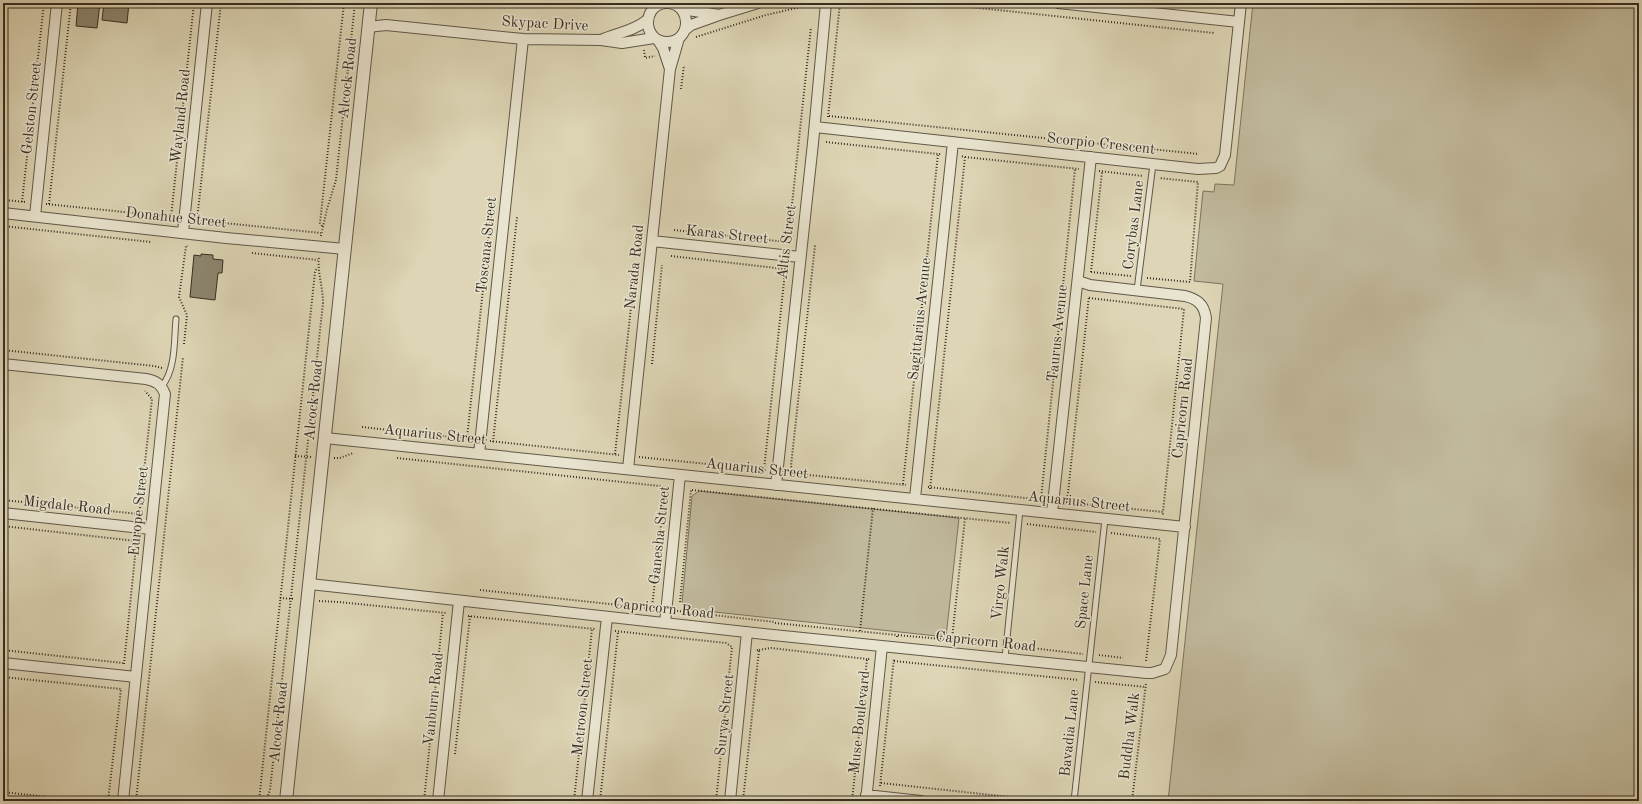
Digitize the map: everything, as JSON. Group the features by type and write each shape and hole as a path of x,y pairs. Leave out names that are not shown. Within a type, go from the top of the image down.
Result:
{"street":[{"name":"Gelston Street","path":"35,216 57,3"},
{"name":"Wayland Road","path":"183,232 207,3"},
{"name":"Alcock Road","path":"286,801 371,3"},
{"path":"679,38 691,25 758,3"},
{"name":"Altis Street","path":"776,485 815,127 826,3"},
{"path":"1058,3 1239,22"},
{"name":"Scorpio Crescent","path":"815,127 1198,169 1216,168 1220,166 1223,161 1241,3"},
{"path":"647,20 652,9 660,4"},
{"path":"677,5 719,15"},
{"path":"677,5 687,20 686,29"},
{"name":"Skypac Drive","path":"601,40 638,27 647,20"},
{"name":"Narada Road","path":"647,20 650,33 663,48 670,69"},
{"name":"Skypac Drive","path":"368,27 386,25 523,39 601,40 622,42 656,39 669,42 679,38"},
{"name":"Narada Road","path":"628,469 670,69 679,38"},
{"name":"Toscana Street","path":"479,454 523,39"},
{"name":"Sagittarius Avenue","path":"915,498 953,142"},
{"name":"Taurus Avenue","path":"1052,513 1078,282 1090,157"},
{"name":"Donahue Street","path":"3,213 345,249"},
{"name":"Karas Street","path":"652,241 800,257"},
{"name":"Capricorn Road","path":"310,584 747,632 1147,673 1165,669 1171,655 1206,318 1205,311 1198,301 1185,296 1090,285 1078,282"},
{"path":"3,364 146,379 155,381 162,386"},
{"name":"Europe Street","path":"123,801 165,401 165,394 162,386"},
{"name":"Aquarius Street","path":"325,438 1185,527"},
{"name":"Ganesha Street","path":"665,623 680,475"},
{"name":"Migdale Road","path":"3,513 151,529"},
{"name":"Vanburn Road","path":"438,801 459,601"},
{"name":"Metroon Street","path":"587,801 607,617"},
{"name":"Surya Street","path":"730,801 747,632"},
{"name":"Muse Boulevard","path":"866,798 882,646"},
{"path":"3,663 136,677"},
{"path":"866,798 879,797 921,801"}],"lane":[{"name":"Corybas Lane","path":"1137,290 1153,164"},
{"path":"162,386 167,379 171,367 176,319"},
{"name":"Virgo Walk","path":"1005,658 1020,510"},
{"name":"Space Lane","path":"1088,667 1105,519"},
{"name":"Bavadia Lane","path":"1074,801 1088,667"}],"path":[{"path":"22,202 44,3"},
{"path":"49,204 70,3"},
{"path":"171,217 194,3"},
{"path":"197,220 221,3"},
{"path":"344,3 320,223 322,226 336,180 355,3"},
{"path":"693,38 766,15 807,4 820,3"},
{"path":"840,3 825,143 938,154"},
{"path":"932,3 1214,33"},
{"path":"1184,3 1217,6"},
{"path":"813,11 814,4"},
{"path":"788,242 811,27"},
{"path":"681,89 684,59"},
{"path":"828,116 1199,154"},
{"path":"1041,499 1075,169"},
{"path":"1066,502 1102,172"},
{"path":"1190,282 1198,182"},
{"path":"3,200 321,233"},
{"path":"467,438 491,215"},
{"path":"493,442 517,217"},
{"path":"3,226 154,242"},
{"path":"790,500 793,473 791,466 815,244"},
{"path":"136,801 187,315 179,297 186,246 193,247"},
{"path":"248,252 318,260"},
{"path":"671,256 785,269 764,470"},
{"path":"615,455 636,261"},
{"path":"651,365 662,265"},
{"path":"259,801 315,272 318,268 323,303 305,456 270,790 266,801"},
{"path":"784,272 798,273"},
{"path":"1088,298 1184,309 1163,512"},
{"path":"3,350 147,365"},
{"path":"642,451 645,458 642,484"},
{"path":"295,456 340,458 351,453 358,454"},
{"path":"397,458 1103,533"},
{"path":"652,608 666,487"},
{"path":"679,612 692,490"},
{"path":"3,500 139,514"},
{"path":"860,631 873,508"},
{"path":"952,640 964,518"},
{"path":"3,526 136,540"},
{"name":"Buddha Walk","path":"1103,533 1160,539 1146,661 1146,687 1132,801"},
{"path":"476,590 775,622"},
{"path":"280,598 339,602 726,643 732,647"},
{"path":"424,801 443,613"},
{"path":"455,755 470,616"},
{"path":"574,801 592,629"},
{"path":"600,801 618,632"},
{"path":"879,797 897,635 1125,658"},
{"path":"759,650 771,648 1146,687"},
{"path":"3,650 124,663"},
{"path":"852,801 867,658"},
{"path":"1139,660 1146,661"},
{"path":"3,677 121,689 108,801"},
{"path":"881,783 1047,801"},
{"path":"3,792 85,801"}],"shaded area":[{"path":"1253,3 1639,3 1639,801 1168,801 1223,284 1194,281 1203,191 1214,192 1215,184 1234,185"},
{"path":"699,491 959,518 946,637 687,609 682,603 692,496"}],"building":[{"path":"78,3 100,3 97,28 76,26"},
{"path":"104,3 129,3 127,23 102,20"},
{"path":"201,254 213,255 213,259 223,260 222,273 218,273 215,300 190,297 194,255 201,256"}]}
